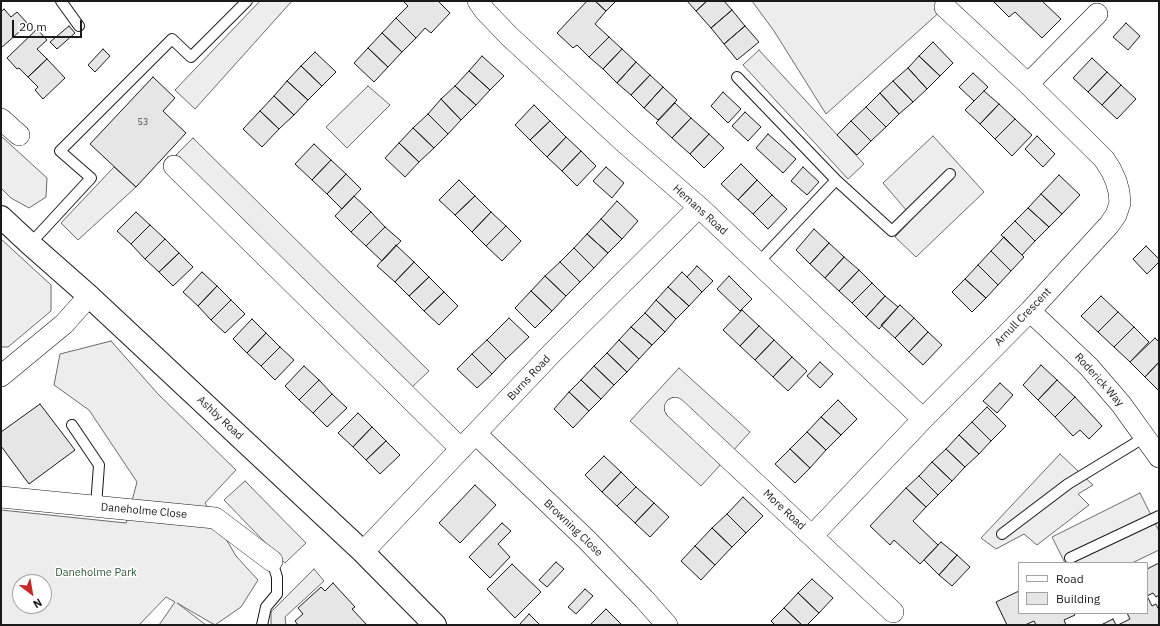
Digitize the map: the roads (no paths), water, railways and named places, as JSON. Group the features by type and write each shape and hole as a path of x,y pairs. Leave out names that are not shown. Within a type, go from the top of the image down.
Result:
{"street":[{"name":"Hemans Road","path":"478,1 485,11 509,36 625,143 699,208 922,419"},
{"name":"Arnull Crescent","path":"812,536 922,419 1030,311 1109,225 1116,215 1120,203 1116,181 1104,159 1028,84 945,7"},
{"path":"1028,84 1097,14"},
{"path":"1,119 19,135"},
{"path":"174,166 461,449"},
{"name":"Burns Road","path":"363,552 552,353 699,208"},
{"name":"Ashby Road","path":"1,217 89,296 363,552 435,625"},
{"path":"1,376 64,324 89,296"},
{"name":"Roderick Way","path":"1030,311 1089,367 1121,404 1159,457"},
{"name":"More Road","path":"675,408 893,612"},
{"name":"Browning Close","path":"476,434 587,540 667,625"},
{"name":"Daneholme Close","path":"1,497 215,518 272,561"}],"lane":[{"path":"61,1 79,26"},
{"path":"30,244 91,178 60,151 172,39 191,57 247,1"},
{"path":"737,77 836,180 892,231 950,174"},
{"path":"758,263 836,180"},
{"path":"72,425 99,465 96,506"},
{"path":"1002,534 1068,484 1145,437"},
{"path":"1070,558 1159,516"},
{"path":"262,625 266,607 277,594 277,578 272,561"}],"park label":[{"name":"Daneholme Park","path":"96,573"}]}
